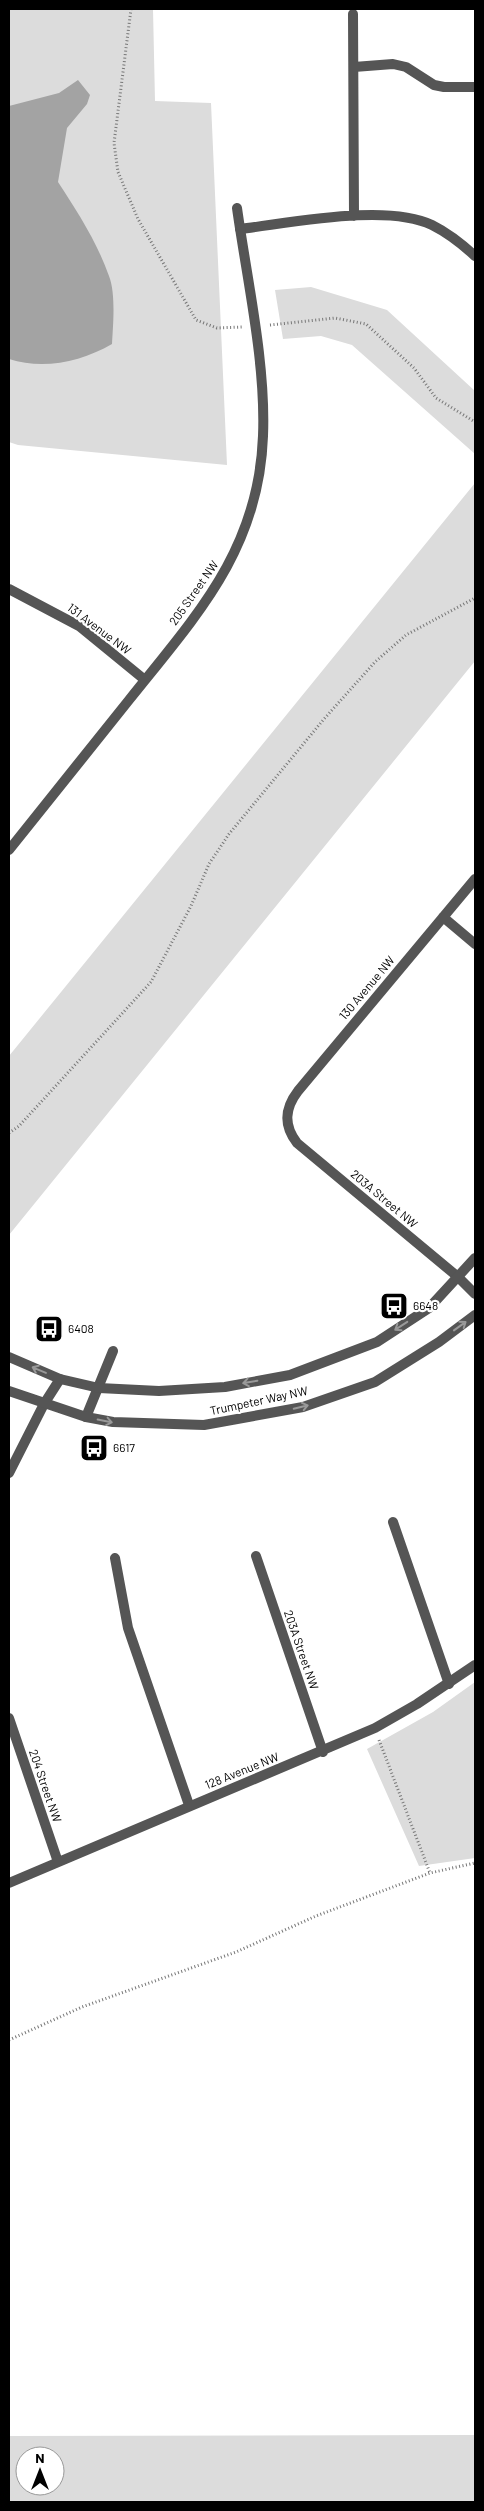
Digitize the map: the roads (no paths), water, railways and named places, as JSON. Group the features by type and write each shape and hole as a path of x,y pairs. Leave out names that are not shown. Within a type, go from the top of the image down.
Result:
{"street":[{"path":"353,14 354,216"},
{"path":"354,68 393,64 406,67 434,85 444,87 475,87"},
{"name":"205 Street NW","path":"9,850 145,680 220,582 233,556 255,498 263,436 262,400 237,208"},
{"path":"240,228 384,214 431,224 448,234 475,256"},
{"name":"131 Avenue NW","path":"9,589 78,626 145,680"},
{"name":"130 Avenue NW","path":"287,1118 291,1100 298,1091 475,879"},
{"path":"442,917 475,944"},
{"name":"203A Street NW","path":"287,1118 287,1128 296,1143 458,1277 475,1294"},
{"name":"Trumpeter Way NW","path":"9,1357 60,1379 99,1388 159,1391 225,1387 290,1375 377,1342 429,1308 475,1258"},
{"name":"Trumpeter Way NW","path":"9,1391 44,1404 113,1422 204,1425 303,1407 375,1382 439,1342 475,1316"},
{"path":"86,1416 99,1388 112,1351"},
{"path":"9,1473 44,1404 60,1379"},
{"path":"393,1522 449,1684"},
{"name":"203A Street NW","path":"256,1556 323,1752"},
{"path":"114,1558 128,1628 189,1805"},
{"name":"128 Avenue NW","path":"9,1883 189,1805 323,1752 375,1728 449,1684 475,1665"},
{"name":"204 Street NW","path":"9,1718 58,1862"}],"place":[{"name":"6648","path":"394,1306"},
{"name":"6408","path":"49,1329"},
{"name":"6617","path":"94,1448"}]}
